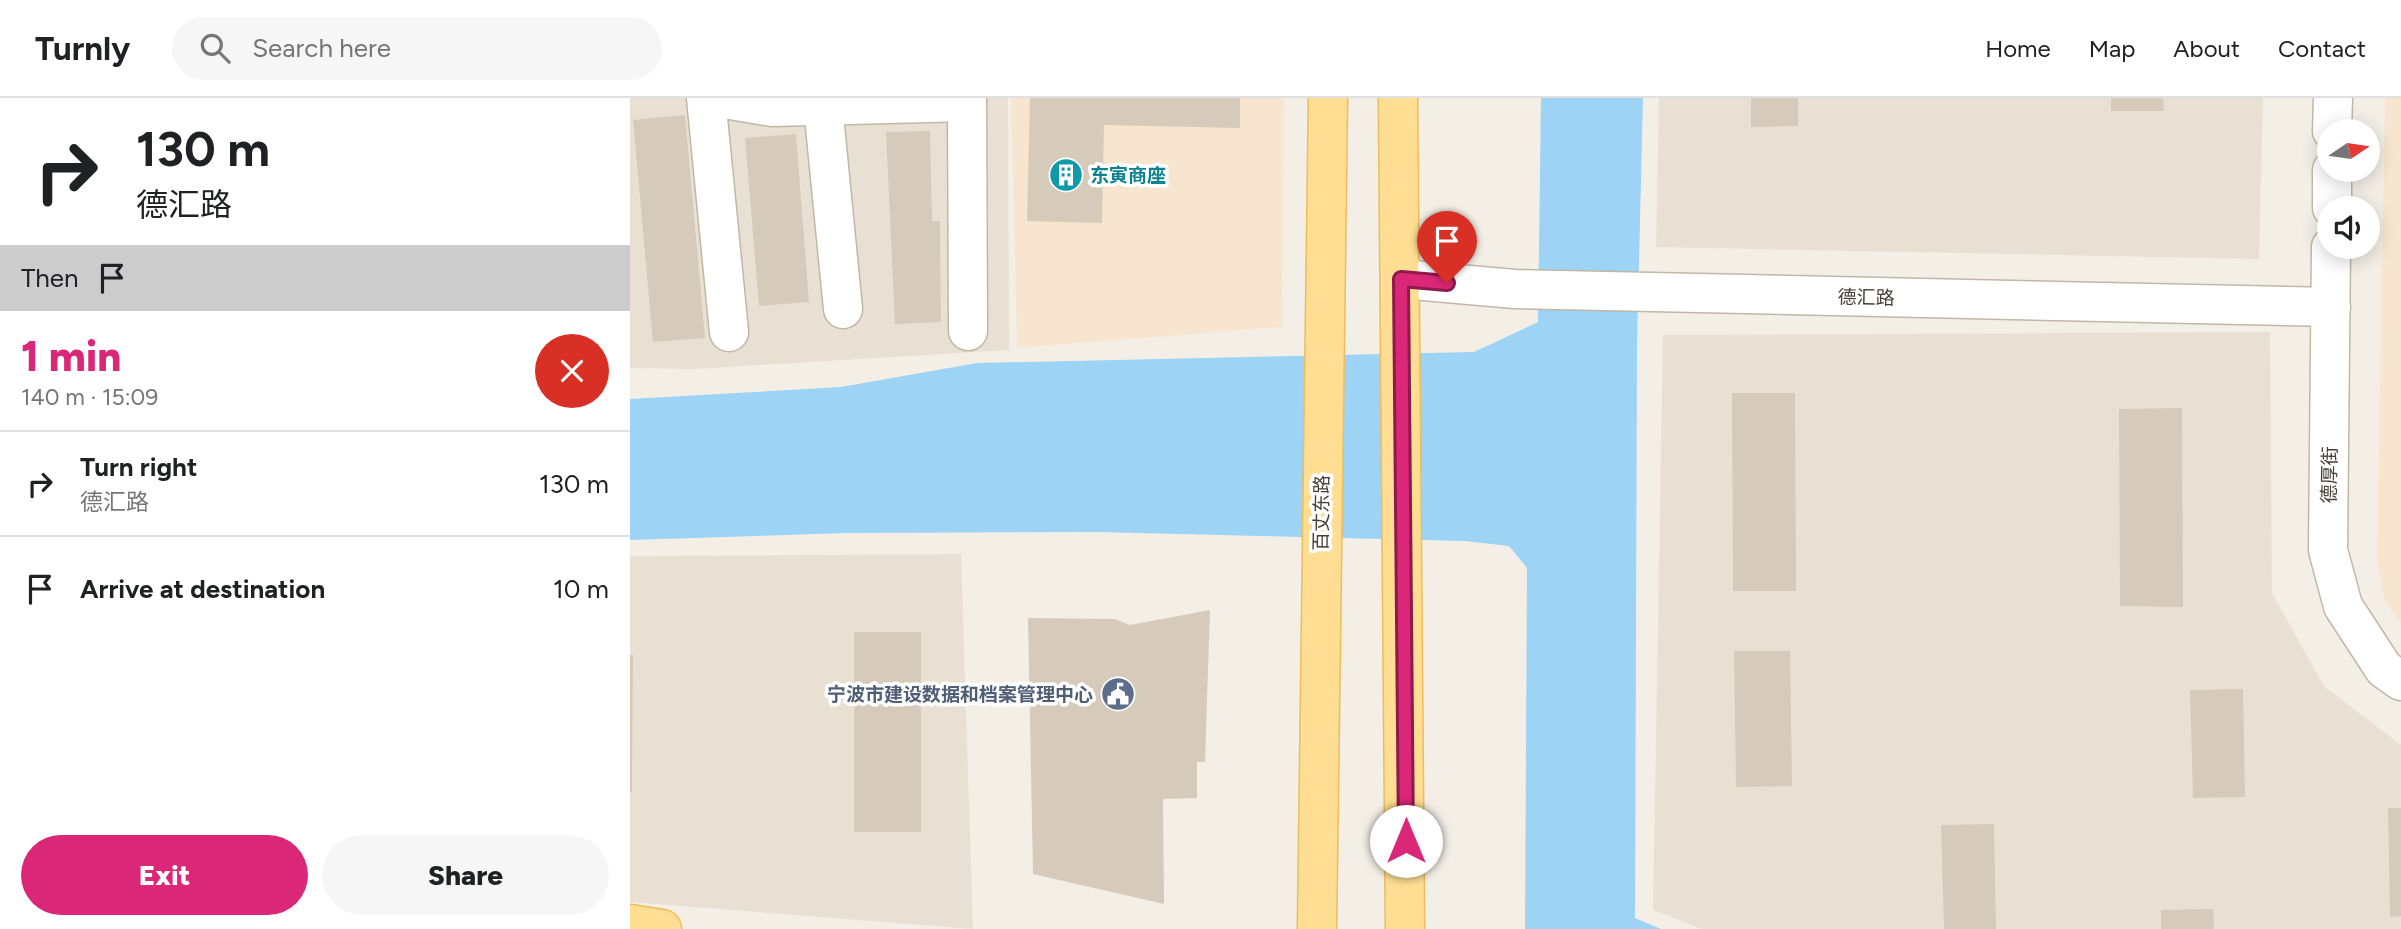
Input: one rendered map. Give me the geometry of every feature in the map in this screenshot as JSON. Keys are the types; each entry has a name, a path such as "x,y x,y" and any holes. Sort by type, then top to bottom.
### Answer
{"main road":[{"name":"百丈东路","path":"1317,929 1328,98"},
{"path":"1398,98 1405,929"},
{"path":"630,924 662,929"}],"street":[{"path":"706,98 729,332"},
{"path":"719,98 772,107 967,100 968,331"},
{"path":"2333,98 2333,119"},
{"path":"823,106 843,309"},
{"name":"德厚街","path":"2331,259 2328,550 2343,606 2384,668 2401,681"},
{"name":"德汇路","path":"1401,279 1516,289 2331,307"}],"shaded area":[{"path":"630,98 1008,98 1009,350 694,369 630,368"},
{"path":"1011,98 1284,98 1282,327 1017,348"},
{"path":"1659,98 2263,98 2259,259 1656,247"},
{"path":"2385,98 2401,98 2401,623 2385,602 2377,560"},
{"path":"2270,332 2272,593 2324,686 2401,745 2401,929 1702,929 1653,910 1663,335"},
{"path":"961,554 973,929 630,902 630,556"}],"water":[{"path":"1541,98 1643,98 1637,344 1635,918 1661,929 1525,929 1527,568 1509,546 1465,541 1098,532 849,533 630,540 630,399 841,387 977,363 1474,352 1538,322"}],"building":[{"name":"东寅商座","path":"1030,98 1240,98 1240,128 1104,125 1102,223 1027,221"},
{"path":"1751,98 1798,98 1798,126 1751,127"},
{"path":"2111,98 2163,98 2164,111 2111,111"},
{"path":"685,115 705,338 653,342 633,120"},
{"path":"930,131 932,221 940,221 941,322 895,324 886,132"},
{"path":"796,134 809,302 759,306 745,138"},
{"path":"1732,393 1795,393 1796,591 1733,591"},
{"path":"2182,408 2183,607 2120,606 2119,409"},
{"name":"宁波市建设数据和档案管理中心","path":"1210,610 1205,762 1197,762 1197,798 1163,799 1164,904 1033,874 1028,618 1115,619 1130,625"},
{"path":"854,632 921,632 921,832 854,832"},
{"path":"1734,651 1790,651 1792,786 1736,787"},
{"path":"630,655 633,655 632,792 630,792"},
{"path":"2243,689 2245,797 2193,798 2190,690"},
{"path":"2388,808 2401,808 2401,916 2390,917"},
{"path":"1994,824 1996,929 1944,929 1941,825"},
{"path":"2213,909 2214,929 2161,929 2161,910"}],"place":[{"name":"东寅商座","path":"1066,175"},
{"name":"宁波市建设数据和档案管理中心","path":"1118,694"}],"route":[{"path":"1406,841 1401,279 1447,283"}]}
